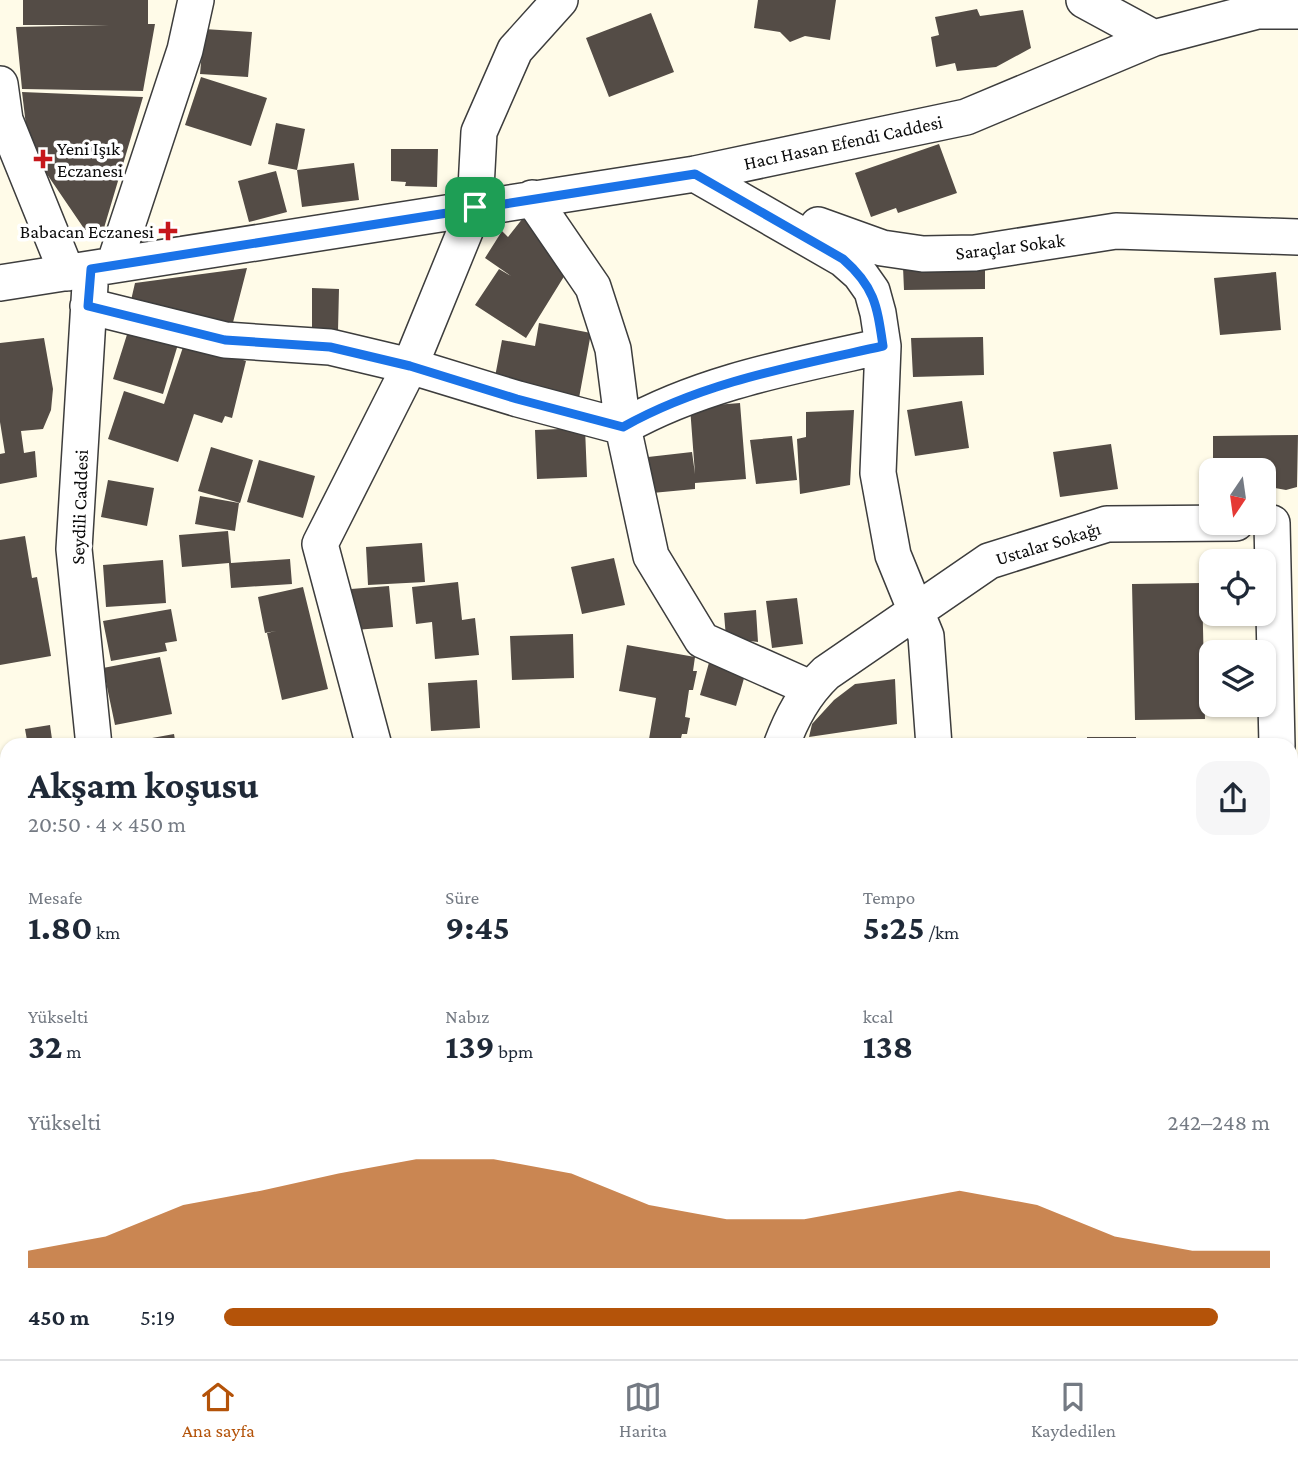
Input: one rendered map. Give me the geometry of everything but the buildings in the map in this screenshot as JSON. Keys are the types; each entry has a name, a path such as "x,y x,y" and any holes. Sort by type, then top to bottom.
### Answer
{"street":[{"path":"90,269 186,50 196,0"},
{"path":"372,738 320,544 410,366 475,207 479,132 514,50 560,0"},
{"path":"1084,0 1154,38"},
{"name":"Hacı Hasan Efendi Caddesi","path":"0,283 695,174 966,117 1154,38 1257,5 1298,11"},
{"path":"0,84 5,120 14,143 90,269"},
{"path":"695,174 843,259 860,274 872,291 883,346 878,473 893,555 918,612 929,653 934,738"},
{"name":"Saraçlar Sokak","path":"695,174 850,238 882,248 923,254 975,253 1116,231 1298,237"},
{"path":"532,198 593,287 613,349 623,427 651,556 702,640 810,688"},
{"name":"Seydili Caddesi","path":"90,269 74,549 92,738"},
{"path":"88,306 225,340 330,347 410,366 517,399 623,427 681,398 735,381 883,346"},
{"name":"Ustalar Sokağı","path":"784,738 793,714 810,688 826,673 989,561 1107,524 1199,523"},
{"path":"1276,738 1278,523"}],"place":[{"name":"Yeni Işık Eczanesi","path":"43,159"},
{"name":"Babacan Eczanesi","path":"168,231"}],"route":[{"path":"695,174 843,259 860,274 872,291 883,346 735,381 681,398 623,427 517,399 410,366 330,347 225,340 88,306 91,269 475,207 695,174"}]}
